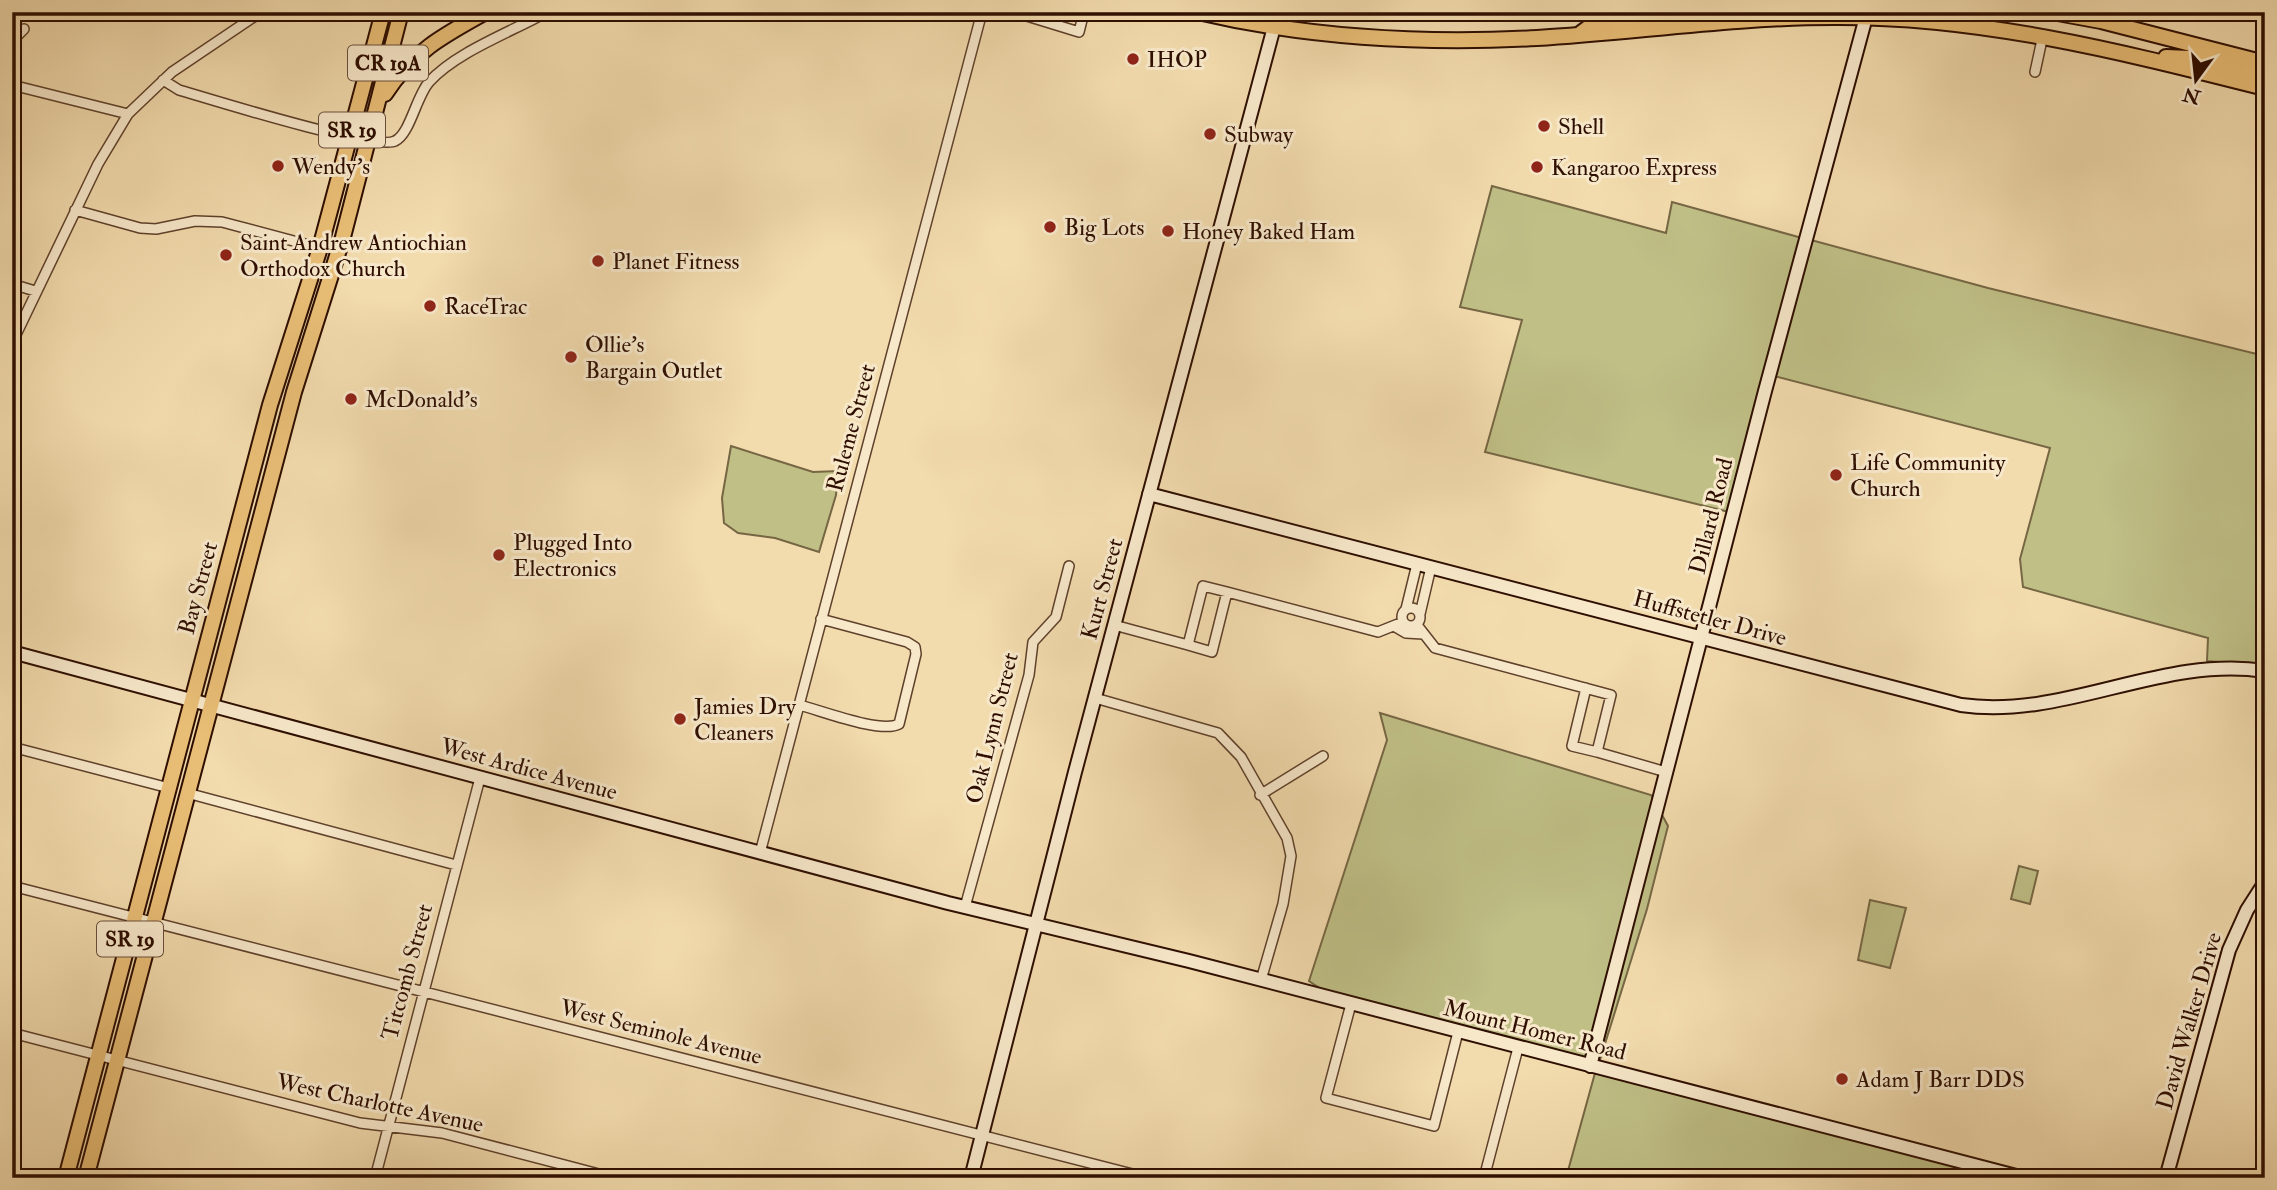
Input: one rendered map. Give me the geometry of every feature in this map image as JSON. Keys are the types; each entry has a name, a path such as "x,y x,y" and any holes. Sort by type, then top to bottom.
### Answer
{"main road":[{"name":"Bay Street","path":"66,1178 289,337 320,248 383,12"},
{"name":"Bay Street","path":"86,1178 117,1061 158,925 187,793 308,342 343,237 401,12"},
{"name":"SR 19","path":"375,114 385,94 410,60 440,36 486,12"},
{"path":"1198,12 1276,19 1350,35 1450,40 1580,34 1769,15 1869,15 2043,34 2265,88"},
{"path":"1580,34 1597,21 1676,12"},
{"path":"2052,12 2265,63"},
{"path":"2155,60 2189,58 2265,78"}],"street":[{"path":"12,343 104,151 128,114 163,80 204,48 261,12"},
{"path":"163,80 179,90 383,144 397,141 417,100 433,78 454,62 547,12"},
{"name":"Ruleme Street","path":"760,853 982,12"},
{"path":"1014,12 1079,32 1084,12"},
{"name":"Dillard Road","path":"1590,1066 1869,15"},
{"name":"Kurt Street","path":"971,1178 1114,625 1276,19"},
{"path":"12,41 24,29"},
{"path":"2035,72 2043,34"},
{"path":"12,85 128,114"},
{"path":"75,210 140,228 156,229 195,221 222,222 320,248"},
{"path":"12,285 35,291"},
{"path":"289,337 308,342"},
{"name":"Huffstetler Drive","path":"1150,494 1921,695 1993,708 2045,703 2191,670 2236,668 2265,671"},
{"path":"236,535 255,540"},
{"path":"1399,624 1406,609 1417,564"},
{"name":"Oak Lynn Street","path":"965,907 1029,675 1033,642 1056,617 1069,566"},
{"path":"1431,567 1417,625 1435,648 1611,695 1597,752"},
{"path":"1414,577 1428,581"},
{"path":"1188,645 1203,586 1378,632 1399,624 1417,625"},
{"path":"1114,625 1212,652 1227,592"},
{"path":"1406,609 1413,608 1420,614"},
{"path":"799,705 878,726 899,724 916,654 915,647 907,642 821,620"},
{"path":"1399,624 1406,633 1423,634"},
{"name":"West Ardice Avenue","path":"12,652 1036,925"},
{"path":"1586,688 1572,746 1667,772"},
{"path":"1095,698 1218,733 1235,748 1287,838 1291,856 1283,904 1261,980"},
{"path":"12,747 169,788"},
{"path":"1260,795 1323,757"},
{"name":"Titcomb Street","path":"375,1178 480,778"},
{"path":"187,793 456,865"},
{"name":"David Walker Drive","path":"2166,1178 2229,950 2243,919 2265,882"},
{"name":"West Seminole Avenue","path":"12,886 1148,1178"},
{"name":"Mount Homer Road","path":"1036,925 1261,980 2024,1178"},
{"path":"1351,1004 1326,1098 1434,1126 1458,1032"},
{"name":"West Charlotte Avenue","path":"12,1033 360,1123 442,1133 614,1178"},
{"path":"1484,1178 1518,1048"},
{"path":"12,1173 30,1178"}],"green space":[{"path":"1492,186 1666,233 1672,202 1802,238 1729,512 1485,452 1522,320 1460,307"},
{"path":"1811,240 1988,288 2265,356 2265,666 2207,661 2208,638 2023,587 2020,559 2050,448 1774,376"},
{"path":"731,446 813,472 838,471 836,495 819,552 775,538 738,533 724,523 722,498"},
{"path":"1380,713 1651,795 1654,800 1587,1060 1324,991 1309,981 1387,740"},
{"path":"1661,813 1668,826 1647,909 1599,1063 1596,1062"},
{"path":"2019,866 2038,871 2030,904 2011,899"},
{"path":"1870,900 1906,908 1890,968 1858,960"},
{"path":"1595,1073 2001,1178 1566,1178"}],"place":[{"name":"IHOP","path":"1133,59"},
{"name":"Shell","path":"1544,126"},
{"name":"Subway","path":"1210,134"},
{"name":"Wendy's","path":"278,166"},
{"name":"Kangaroo Express","path":"1537,167"},
{"name":"Big Lots","path":"1050,227"},
{"name":"Honey Baked Ham","path":"1168,231"},
{"name":"Saint Andrew Antiochian Orthodox Church","path":"226,255"},
{"name":"Planet Fitness","path":"598,261"},
{"name":"RaceTrac","path":"430,306"},
{"name":"Ollie's Bargain Outlet","path":"571,357"},
{"name":"McDonald's","path":"351,399"},
{"name":"Life Community Church","path":"1836,475"},
{"name":"Plugged Into Electronics","path":"499,555"},
{"name":"Jamies Dry Cleaners","path":"680,719"},
{"name":"Adam J Barr DDS","path":"1842,1079"}]}
